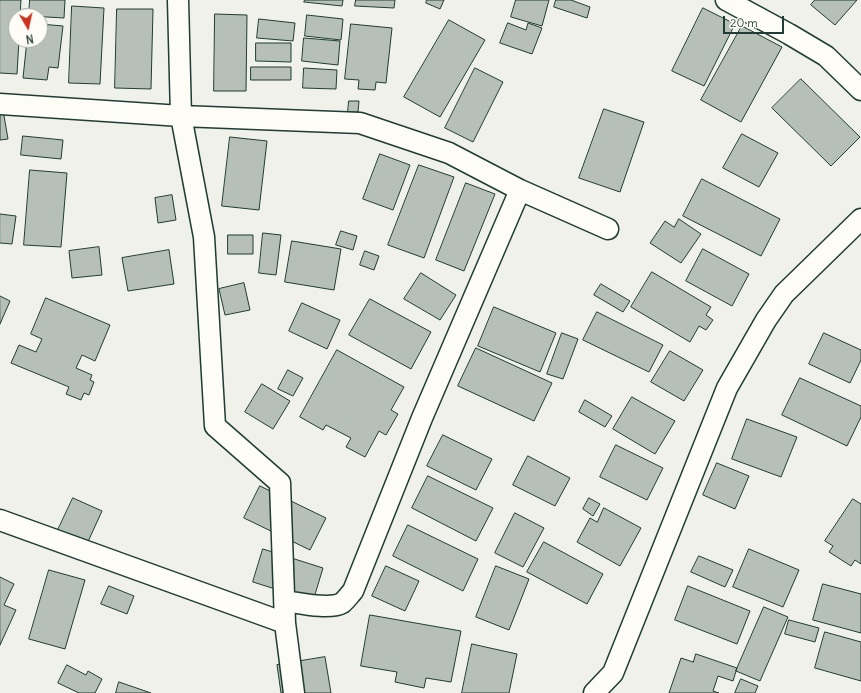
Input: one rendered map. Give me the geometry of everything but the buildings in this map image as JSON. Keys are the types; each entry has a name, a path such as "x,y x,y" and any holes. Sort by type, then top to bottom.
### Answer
{"street":[{"path":"178,0 181,116 204,237 215,426 280,483 285,623 294,693"},
{"path":"726,0 826,56 861,90"},
{"path":"0,104 181,116 360,123 450,153 520,190 608,229"},
{"path":"285,601 324,606 334,605 343,603 353,591 422,418 520,190"},
{"path":"594,693 613,673 727,388 758,333 784,294 861,219"},
{"path":"0,520 285,623"}]}
